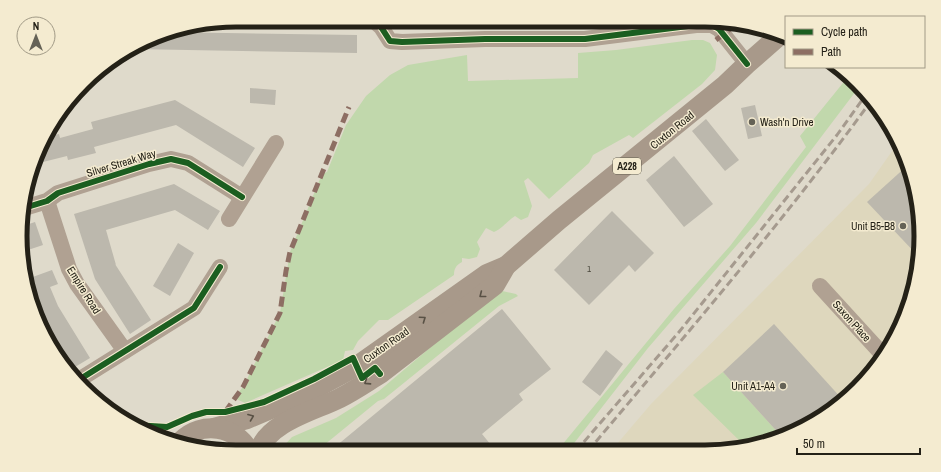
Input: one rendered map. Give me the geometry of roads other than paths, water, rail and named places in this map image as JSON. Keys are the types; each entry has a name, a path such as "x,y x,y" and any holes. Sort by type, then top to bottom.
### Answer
{"main road":[{"name":"Cuxton Road","path":"181,438 195,431 214,428 256,415 325,384 357,366 487,274 506,266 559,220 725,86 775,39"},
{"name":"Cuxton Road","path":"262,445 264,440 278,428 339,399 380,374 495,285 506,266"},
{"path":"214,428 226,430 235,435 246,445"}],"street":[{"path":"381,27 390,41 402,42 485,39 585,39 680,27"},
{"path":"715,27 719,29 747,64"},
{"path":"229,218 276,143"},
{"name":"Silver Streak Way","path":"29,206 47,201 58,193 149,164 171,159 188,163 242,198"},
{"name":"Empire Road","path":"47,201 69,269 77,284 125,351"},
{"path":"83,378 194,308 220,267"},
{"name":"Saxon Place","path":"820,286 879,351"}],"railway":[{"path":"581,445 679,332 837,135 863,99"},
{"path":"593,445 768,235 868,105"}],"place":[{"name":"Wash'n Drive","path":"752,122"},
{"name":"Unit B5-B8","path":"903,226"},
{"name":"Unit A1-A4","path":"783,386"}]}
